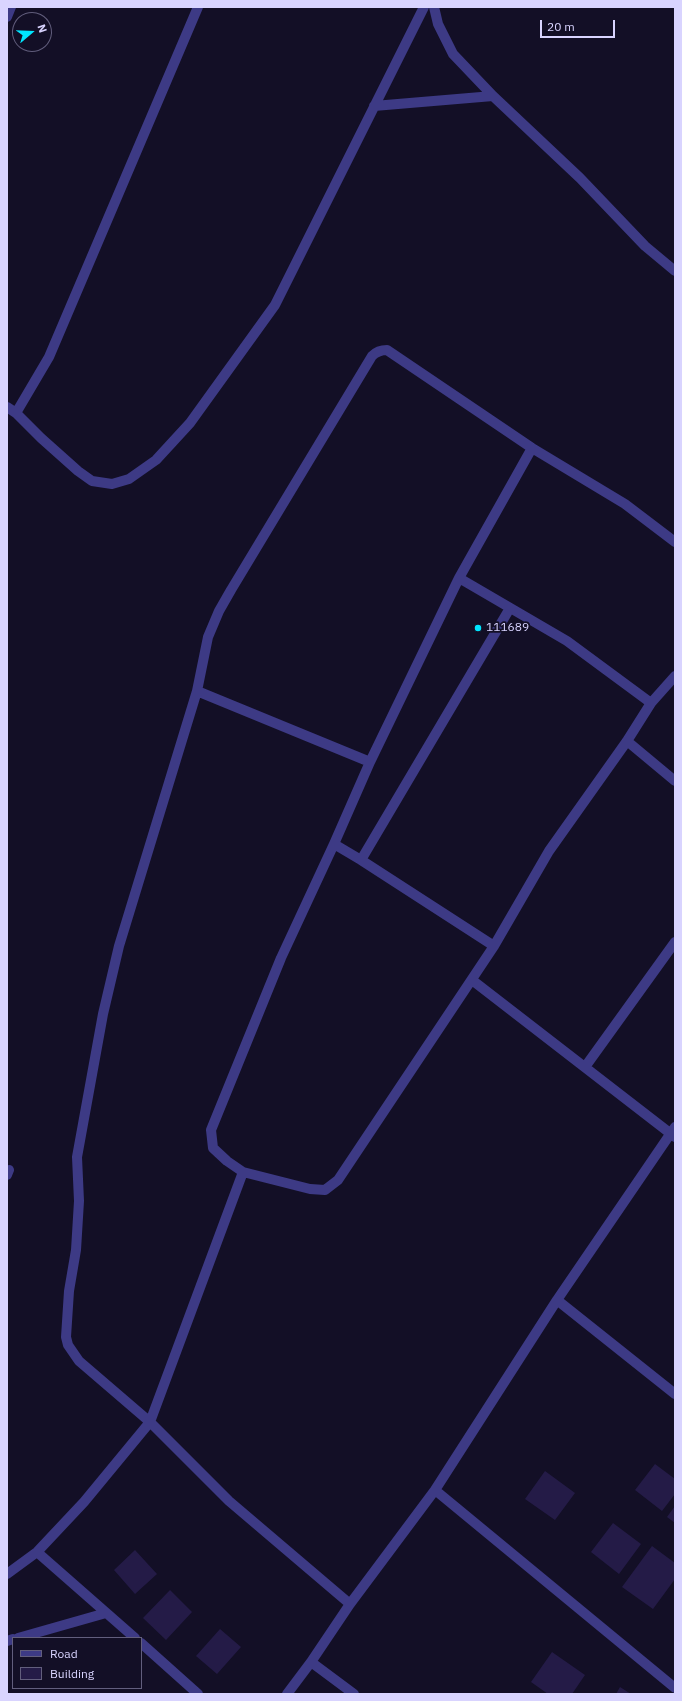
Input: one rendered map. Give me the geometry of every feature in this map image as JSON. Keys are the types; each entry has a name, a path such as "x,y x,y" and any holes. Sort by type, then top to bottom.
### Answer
{"street":[{"path":"7,17 11,7"},
{"path":"16,413 49,357 198,7"},
{"path":"7,407 16,413 78,471 92,480 112,484 129,478 156,460 190,423 276,305 424,7"},
{"path":"434,7 438,24 453,54 493,96 580,178 645,246 675,271"},
{"path":"374,106 493,96"},
{"path":"350,1604 229,1501 150,1422 79,1360 68,1345 66,1337 68,1291 76,1250 79,1201 77,1157 103,1014 119,946 197,691 208,637 219,611 372,356 376,352 382,350 387,350 532,448 625,504 675,542"},
{"path":"532,448 459,578 370,762 281,958 211,1130 213,1148 227,1161 243,1172 310,1189 325,1190 338,1180 494,946 549,851 651,703 675,676"},
{"path":"459,578 567,641 651,703"},
{"path":"361,860 510,608"},
{"path":"197,691 370,762"},
{"path":"626,741 675,781"},
{"path":"334,844 494,946"},
{"path":"586,1067 675,942"},
{"path":"286,1694 434,1490 557,1300 673,1132 472,980"},
{"path":"7,1574 37,1552 84,1502 150,1422 243,1172"},
{"path":"557,1300 675,1394"},
{"path":"434,1490 675,1688"},
{"path":"37,1552 134,1637"},
{"path":"22,1637 106,1613"},
{"path":"142,1645 198,1694"},
{"path":"310,1662 354,1694"}],"building":[{"path":"655,1464 675,1479 675,1494 662,1511 635,1490"},
{"path":"545,1471 575,1493 555,1520 525,1499"},
{"path":"675,1506 675,1523 667,1517"},
{"path":"613,1523 641,1544 619,1574 591,1552"},
{"path":"652,1546 675,1563 675,1579 653,1609 622,1587"},
{"path":"135,1550 157,1574 135,1594 114,1570"},
{"path":"170,1590 192,1612 166,1640 143,1618"},
{"path":"220,1629 241,1647 217,1674 196,1656"},
{"path":"552,1652 585,1675 572,1694 548,1694 531,1682"},
{"path":"620,1687 631,1694 616,1694"}],"place":[{"name":"111689","path":"478,628"}]}
